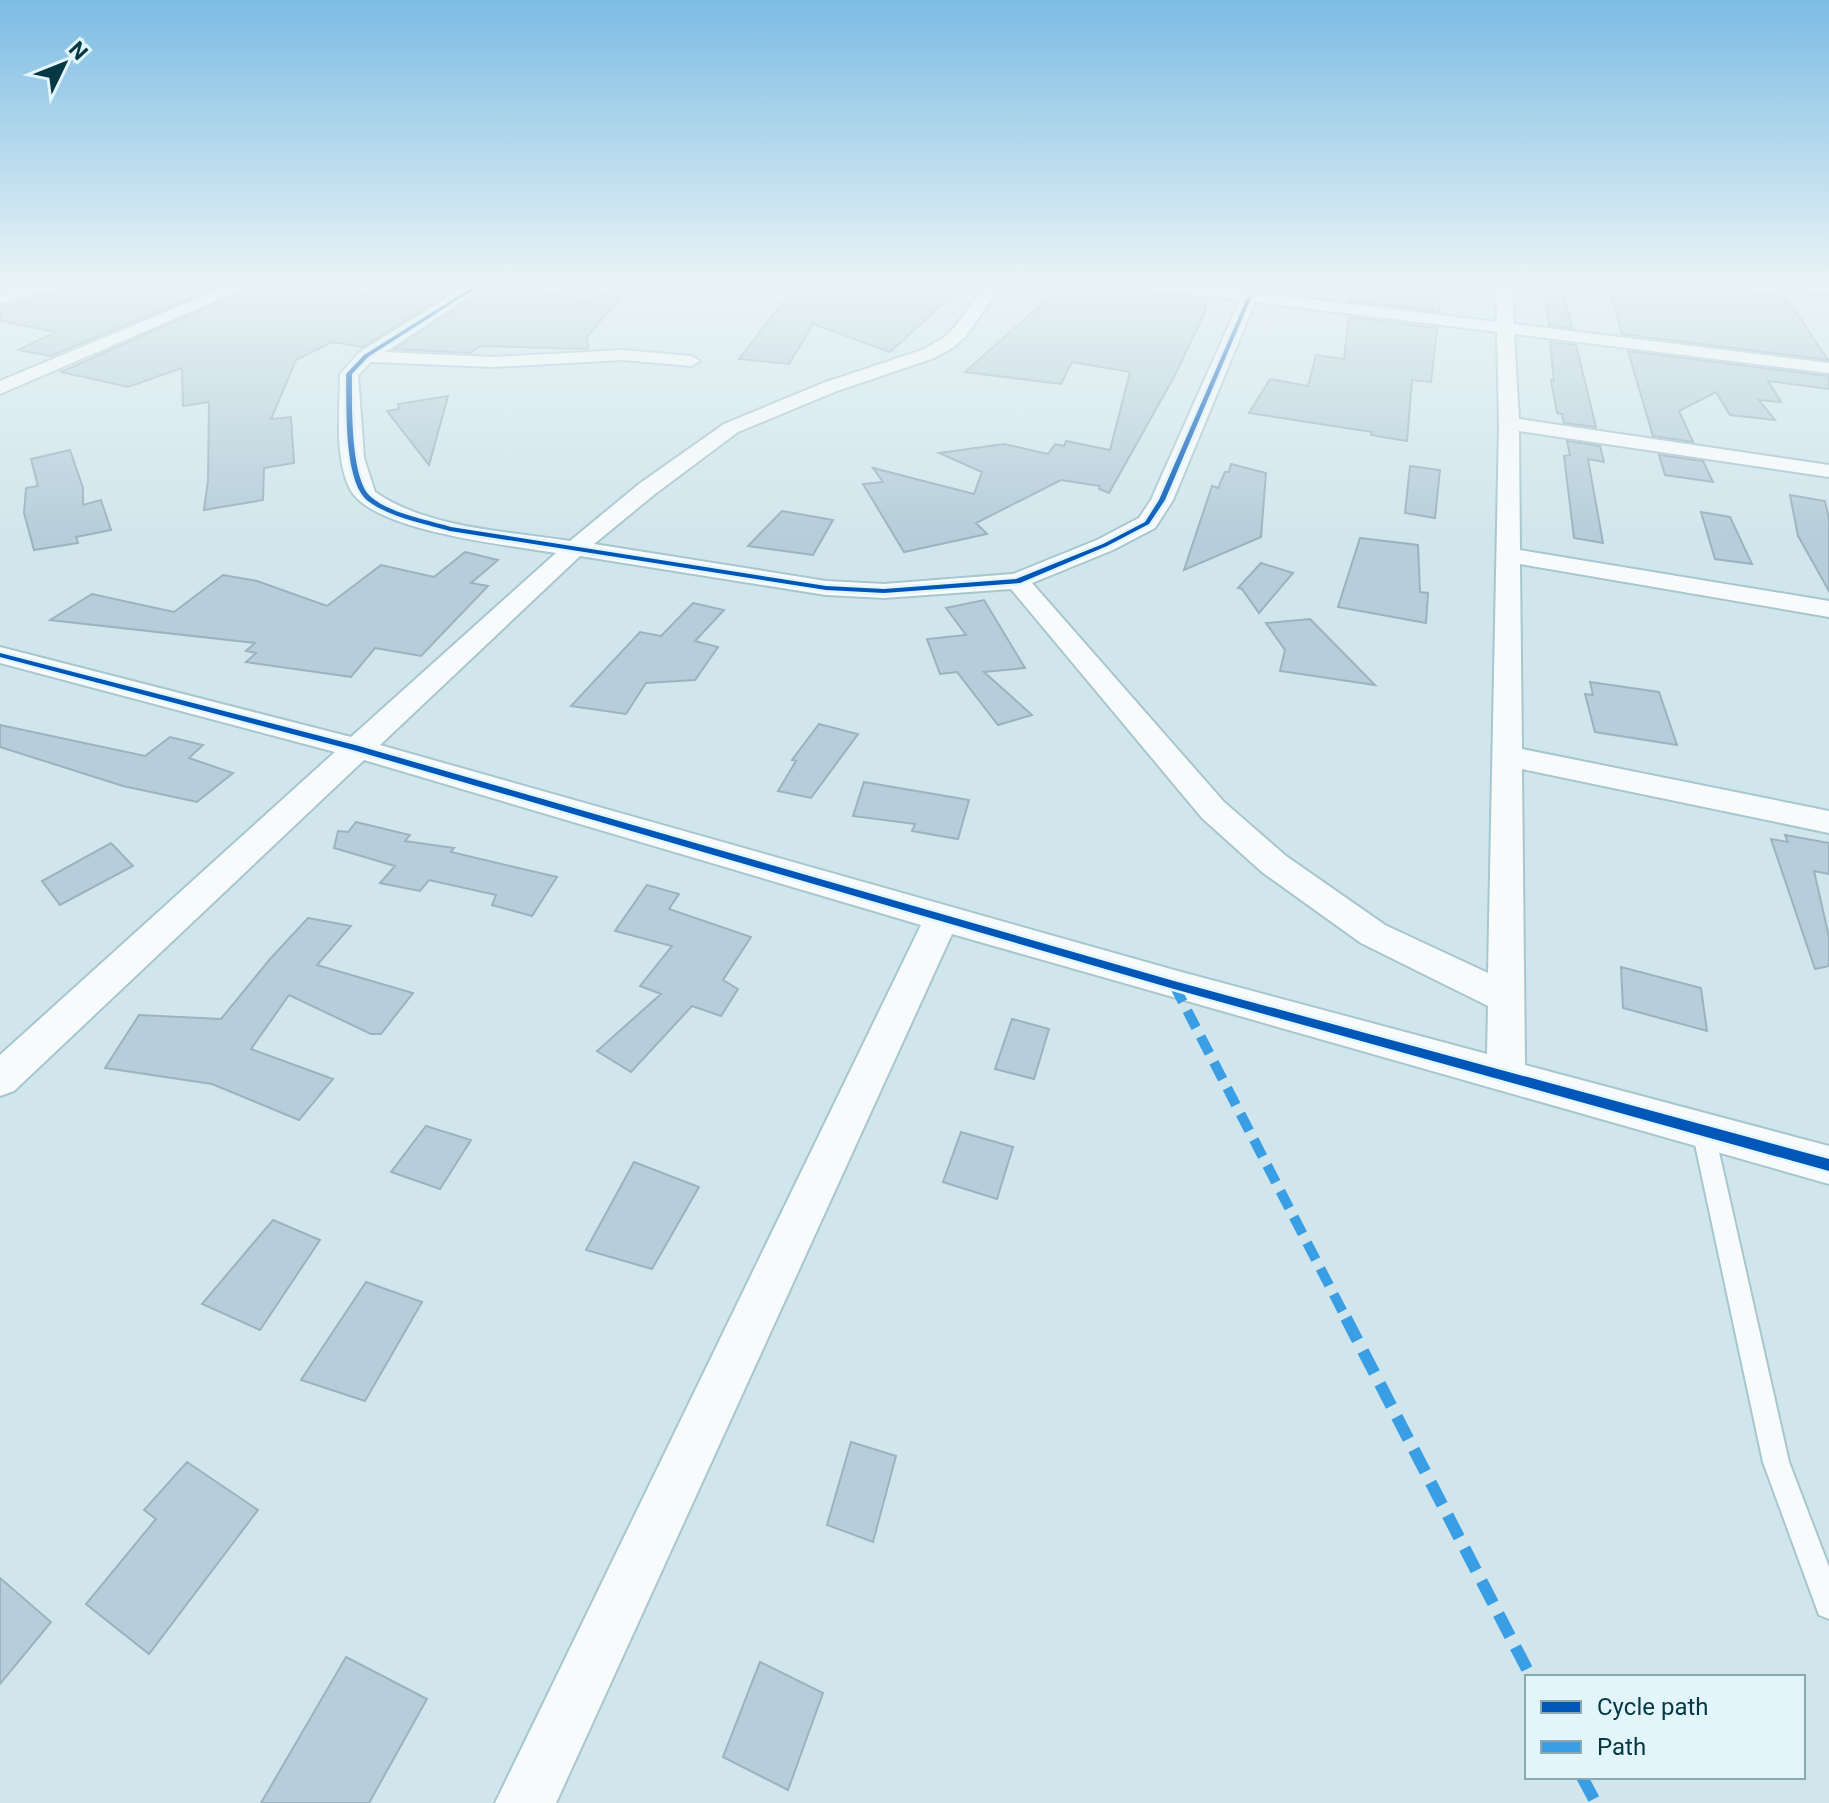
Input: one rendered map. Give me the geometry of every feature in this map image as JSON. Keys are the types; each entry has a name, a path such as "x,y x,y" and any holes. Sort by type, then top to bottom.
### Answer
{"street":[{"path":"0,388 49,367"},
{"path":"355,367 349,374 356,476 366,497 399,512 450,529 826,588 884,591 1017,581 1105,545 1147,523 1162,500 1219,367"},
{"path":"0,1079 574,549 658,480 731,428 887,367"},
{"path":"1506,1075 1508,367"},
{"path":"1509,424 1829,471"},
{"path":"1507,555 1829,609"},
{"path":"1017,581 1213,810 1274,864 1373,934 1506,998"},
{"path":"0,655 356,748 942,918 1829,1165"},
{"path":"1507,756 1829,822"},
{"path":"525,1803 942,918"}],"lane":[{"path":"1703,1130 1776,1462 1829,1605"}],"building":[{"path":"72,367 293,367 271,419 291,417 294,463 264,468 263,500 204,510 208,480 209,402 183,406 182,368 128,387 61,372"},
{"path":"970,367 1069,367 1061,384 965,372"},
{"path":"1102,367 1179,367 1109,493 1099,489 1100,486 1061,480 976,523 987,534 904,552 863,484 883,482 873,468 974,494 982,472 939,453 1004,444 1048,454 1055,444 1064,446 1066,441 1110,450 1130,372"},
{"path":"1313,367 1433,367 1431,382 1412,380 1407,441 1371,435 1372,432 1249,413 1270,379 1308,386"},
{"path":"1553,367 1581,367 1596,427 1564,423 1562,414 1557,413 1551,380 1554,381"},
{"path":"1633,367 1758,367 1829,376 1829,389 1768,381 1781,402 1759,400 1775,420 1730,415 1716,392 1679,411 1693,442 1653,436"},
{"path":"448,396 429,465 387,411 399,409 398,404"},
{"path":"1567,441 1600,446 1604,462 1588,459 1603,543 1574,538 1564,456 1570,455"},
{"path":"70,450 83,488 83,505 101,500 111,530 76,537 78,543 34,550 24,513 26,488 38,486 31,459"},
{"path":"1659,455 1703,461 1713,482 1665,475"},
{"path":"1231,464 1266,473 1261,537 1184,570 1212,486 1218,488"},
{"path":"1410,466 1440,470 1435,518 1405,513"},
{"path":"1790,495 1825,501 1829,519 1829,591 1798,536"},
{"path":"782,511 833,520 813,555 748,546"},
{"path":"1701,512 1730,517 1752,564 1715,559"},
{"path":"1360,538 1418,545 1420,592 1428,593 1426,623 1338,607"},
{"path":"465,552 498,560 471,583 488,586 421,656 375,648 351,677 246,662 256,653 246,651 255,643 50,620 92,594 174,612 223,575 257,581 327,606 381,565 434,577"},
{"path":"1261,563 1293,573 1259,613 1242,589 1238,588"},
{"path":"984,600 1025,668 984,672 1032,715 998,725 957,672 940,674 927,639 966,635 946,608"},
{"path":"693,603 724,610 695,641 718,647 695,680 646,683 626,714 571,706 640,632 661,636"},
{"path":"1310,619 1375,685 1280,671 1285,650 1266,623"},
{"path":"1590,682 1659,692 1677,745 1595,732 1585,694 1593,695"},
{"path":"819,724 858,734 811,798 778,791 796,761 792,760"},
{"path":"0,725 145,756 170,737 203,745 189,758 233,773 197,802 123,786 0,747"},
{"path":"864,782 969,800 958,839 912,831 915,824 853,816"},
{"path":"356,822 410,835 405,841 454,848 451,852 557,877 532,916 492,905 496,895 429,880 420,891 380,883 395,866 334,848 338,831 348,832"},
{"path":"1785,835 1829,843 1829,874 1814,871 1829,937 1829,966 1815,969 1771,839 1788,842"},
{"path":"111,843 133,866 60,905 42,881"},
{"path":"647,885 679,894 669,909 751,937 723,980 738,989 721,1016 692,1006 631,1072 597,1051 661,994 640,986 672,946 615,931"},
{"path":"308,918 351,926 317,965 413,993 381,1034 371,1034 289,995 251,1049 333,1079 299,1120 212,1084 105,1068 139,1015 221,1019"},
{"path":"1621,967 1701,988 1707,1031 1623,1008"},
{"path":"1012,1019 1049,1029 1034,1079 995,1069"},
{"path":"426,1126 471,1140 440,1189 391,1172"},
{"path":"961,1132 1013,1147 997,1199 943,1182"},
{"path":"634,1162 699,1187 652,1269 586,1250"},
{"path":"273,1220 320,1240 260,1330 202,1304"},
{"path":"366,1282 422,1302 365,1401 301,1380"},
{"path":"851,1442 896,1456 873,1542 827,1525"},
{"path":"187,1462 258,1510 149,1654 86,1604 156,1519 144,1510"},
{"path":"0,1578 51,1622 0,1684"},
{"path":"346,1657 427,1699 369,1803 261,1803"},
{"path":"760,1662 823,1693 788,1790 723,1757"}],"marked path":[{"path":"1174,985 1530,1675"},
{"path":"1583,1779 1596,1803"}],"cycle path":[{"path":"355,367 349,374 356,475 367,497 396,512 450,529 826,588 884,591 1017,581 1105,545 1147,523 1162,500 1219,367"},
{"path":"0,655 356,748 1174,985 1829,1165"}]}
